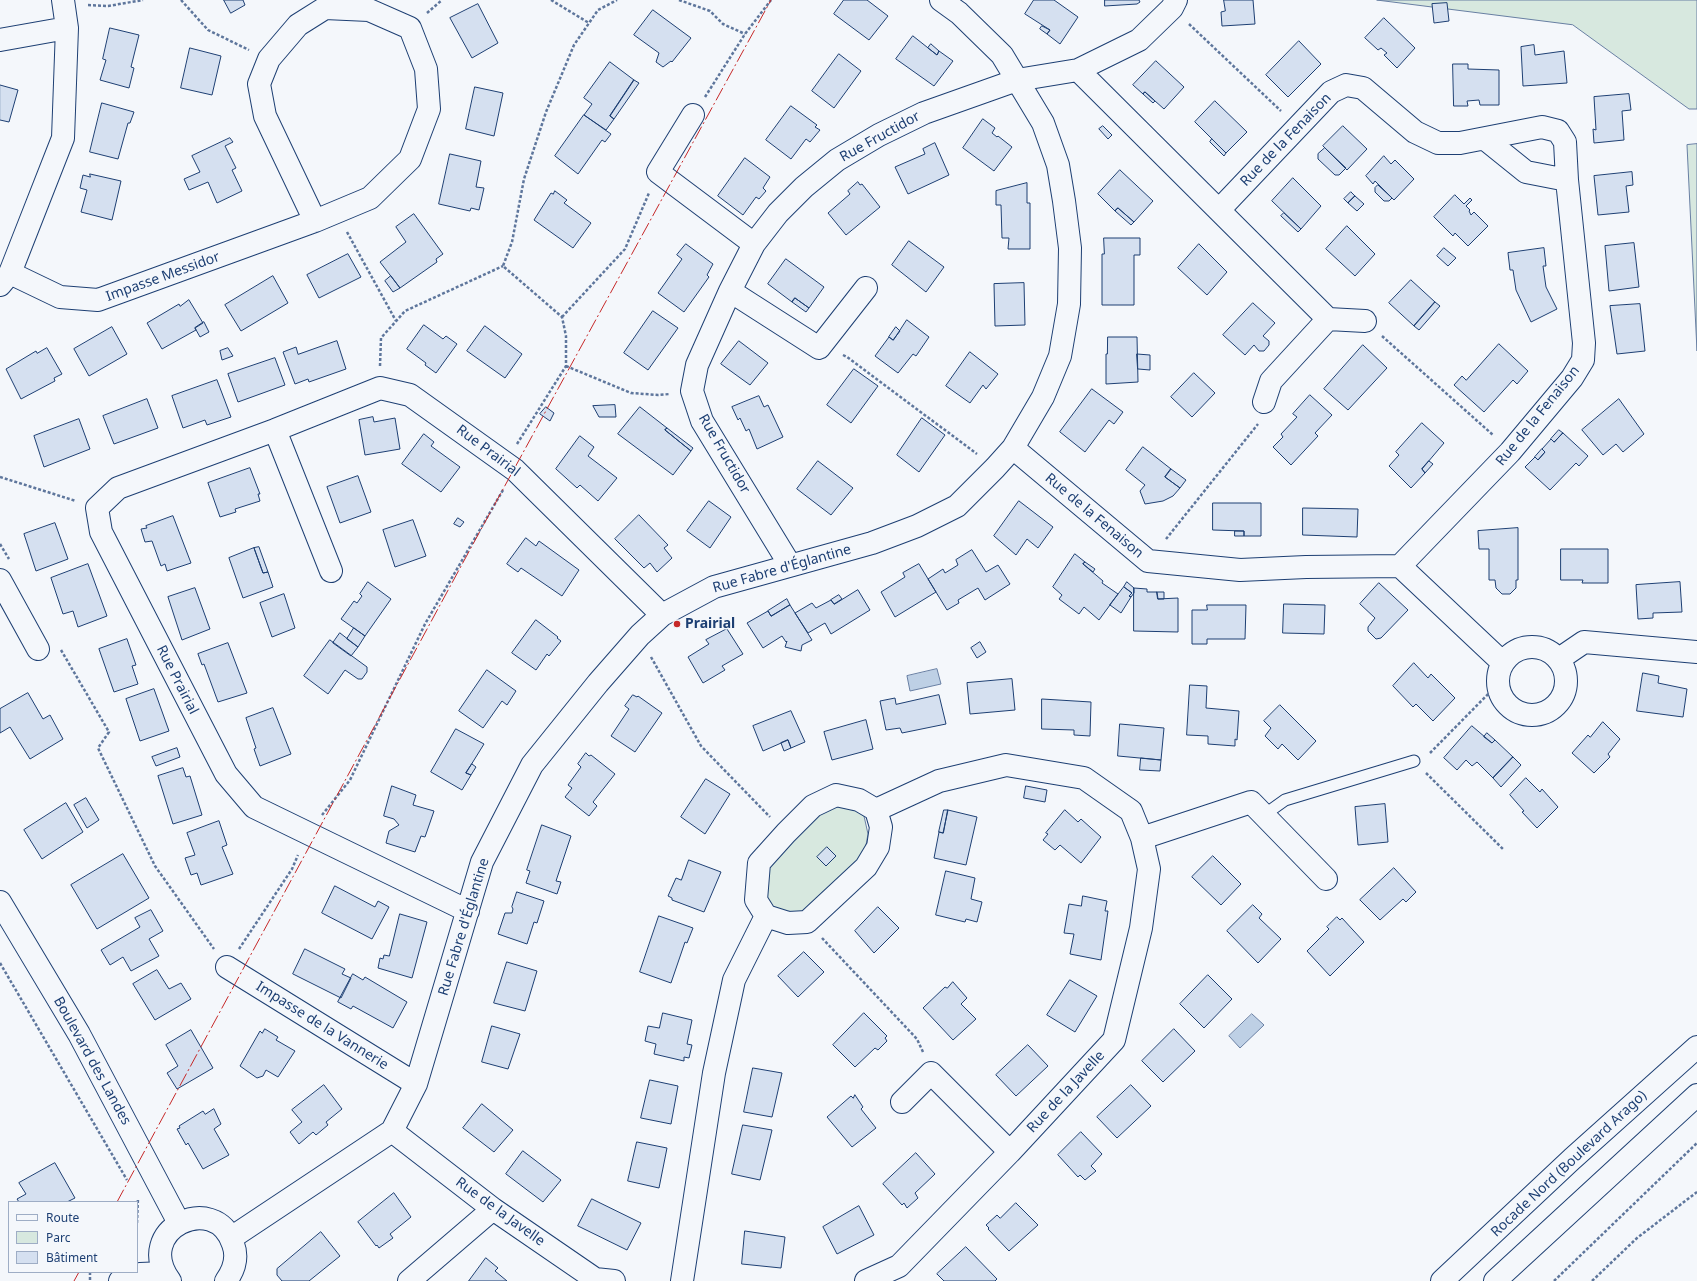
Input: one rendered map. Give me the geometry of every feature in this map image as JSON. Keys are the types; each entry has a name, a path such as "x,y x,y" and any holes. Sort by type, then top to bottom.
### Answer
{"street":[{"name":"Rue Fabre d'Églantine","path":"231,1238 392,1131 416,1084 482,862 532,765 598,683 640,635 662,615 714,587 872,543 916,526 957,506 1013,448 1043,397 1060,356 1070,304 1070,248 1058,165 1043,123 1002,55 959,13 941,0"},
{"path":"5,279 63,138 67,28 63,1"},
{"name":"Rue Fructidor","path":"790,565 702,421 692,391 697,365 730,291 754,244 778,213 799,192 837,160 879,135 924,113 1017,80 1078,70 1139,40 1174,4"},
{"name":"Impasse Messidor","path":"5,279 60,297 98,300 315,221 370,198 410,159 429,110 426,69 410,28 369,10 325,8 298,25 270,59 259,84 265,116 315,221"},
{"path":"0,40 67,28"},
{"path":"1078,70 1328,319 1365,321"},
{"name":"Rue de la Fenaison","path":"1013,448 1148,561 1240,570 1306,567 1400,566 1510,452 1572,378 1583,360 1584,343 1566,180 1565,142 1558,131 1542,127 1460,143 1438,143 1415,132 1364,88 1346,85 1331,92 1219,210"},
{"path":"693,116 658,172 754,244"},
{"path":"1485,138 1526,172 1566,180"},
{"path":"730,291 819,348 866,288"},
{"path":"1264,402 1271,381 1328,319"},
{"path":"97,508 118,488 275,430 380,388"},
{"name":"Rue Prairial","path":"380,388 410,395 515,470 662,615"},
{"path":"275,430 331,571"},
{"name":"Rue Prairial","path":"97,508 101,532 226,774 254,807 468,911"},
{"path":"1400,566 1503,663"},
{"path":"6,572 48,647"},
{"path":"1558,658 1584,642 1697,652"},
{"path":"1530,647 1540,648 1550,652 1558,658 1564,669 1566,680 1565,692 1559,702 1551,710 1540,714 1528,715 1517,711 1508,704 1501,695 1498,684 1499,673 1503,663 1510,655 1520,649 1530,647"},
{"name":"Rue de la Javelle","path":"866,1281 899,1266 1010,1152 1114,1040 1141,928 1149,869 1142,838 1130,811 1084,778 1006,765 939,781 876,810"},
{"path":"836,795 859,800 876,810 880,827 878,847 866,866 807,922 788,924 766,916 756,900 759,863 813,806 836,795"},
{"path":"1142,838 1251,802 1326,879"},
{"name":"Boulevard des Landes","path":"0,902 78,1034 179,1222"},
{"path":"682,1281 714,1072 734,980 766,916"},
{"name":"Impasse de la Vannerie","path":"227,967 416,1084"},
{"name":"Rocade Nord (Boulevard Arago)","path":"1442,1281 1572,1159 1697,1047"},
{"path":"902,1102 932,1073 1010,1152"},
{"path":"1496,1281 1697,1096"},
{"name":"Rue de la Javelle","path":"392,1131 493,1209 595,1279 614,1281"},
{"path":"409,1281 493,1209"},
{"path":"167,1277 160,1262 160,1250 163,1239 179,1222 190,1218 202,1218 214,1221 224,1228 231,1238 235,1248 236,1260 233,1270 226,1281"},
{"path":"120,1281 140,1274 167,1277"}],"lane":[{"path":"1264,815 1285,800 1414,761"}],"path":[{"path":"63,1 108,6 143,0"},
{"path":"181,0 208,30 270,59"},
{"path":"551,0 589,23"},
{"path":"380,388 381,338 405,311 503,266 512,242 524,179 546,112 574,45 598,10 617,0"},
{"path":"679,0 710,10 723,24 745,34"},
{"path":"693,116 745,34 772,0"},
{"path":"1174,4 1298,127"},
{"path":"562,317 625,249 658,172"},
{"path":"336,212 396,321"},
{"path":"48,647 109,732 98,748 155,866 227,967 292,869 307,833 350,780 425,624 515,470 517,445 566,366 566,336 562,317 503,266"},
{"path":"1365,321 1510,452"},
{"path":"819,348 847,357 995,468"},
{"path":"566,366 631,393 658,395 692,391"},
{"path":"1148,561 1257,426 1264,402"},
{"path":"0,477 97,508"},
{"path":"0,544 6,572"},
{"path":"640,635 701,746 786,833"},
{"path":"1498,684 1429,755 1414,761 1504,850"},
{"path":"807,922 917,1039 932,1073"},
{"path":"0,963 130,1184"},
{"path":"1554,1281 1697,1143"},
{"path":"1592,1281 1636,1238 1697,1192"}],"green space":[{"path":"1377,0 1697,0 1697,109 1689,109 1573,25"},
{"path":"1697,144 1697,351 1687,145"},
{"path":"848,805 864,816 868,834 864,856 805,913 789,912 771,908 763,891 763,867 823,810"}],"water":[{"path":"937,669 941,684 910,691 907,676"},
{"path":"1252,1014 1264,1025 1240,1048 1229,1036"}],"building":[{"path":"224,0 243,0 245,5 231,13"},
{"path":"844,0 867,0 888,16 869,40 834,14"},
{"path":"1034,0 1054,0 1078,17 1060,44 1047,34 1050,30 1025,14"},
{"path":"1105,0 1139,0 1140,2 1137,4 1105,6"},
{"path":"1224,0 1253,0 1255,24 1222,26 1221,12 1225,11"},
{"path":"1447,3 1449,21 1434,23 1432,4"},
{"path":"478,4 498,43 472,58 450,18"},
{"path":"653,10 691,38 672,62 671,61 663,67 656,62 659,53 634,35"},
{"path":"1384,18 1415,48 1397,68 1384,55 1387,53 1381,48 1378,50 1365,38"},
{"path":"1042,26 1050,30 1047,34 1040,29"},
{"path":"110,28 139,35 131,67 134,68 129,88 100,80 106,60 103,59"},
{"path":"913,36 937,55 939,51 953,61 934,86 896,59"},
{"path":"1299,41 1321,64 1288,97 1266,75"},
{"path":"931,44 939,51 937,55 928,48"},
{"path":"1534,45 1535,55 1564,51 1567,83 1523,86 1521,47"},
{"path":"190,48 221,56 212,95 181,88"},
{"path":"839,54 861,71 834,108 812,91"},
{"path":"1156,61 1184,87 1164,109 1145,92 1143,94 1133,85"},
{"path":"610,62 634,80 610,116 614,119 606,130 584,115 592,104 584,98"},
{"path":"1453,64 1468,64 1468,69 1499,70 1499,105 1480,105 1479,100 1467,101 1468,106 1454,106"},
{"path":"634,80 639,83 614,119 610,116"},
{"path":"0,85 18,90 9,122 0,120"},
{"path":"475,87 503,93 494,136 466,129"},
{"path":"1145,92 1155,101 1153,103 1143,94"},
{"path":"1629,94 1631,110 1622,111 1624,140 1594,143 1593,129 1596,130 1594,97"},
{"path":"1215,101 1247,132 1226,153 1195,122"},
{"path":"102,103 134,112 130,123 128,123 118,159 90,152"},
{"path":"791,106 817,125 815,127 820,130 810,142 806,139 791,159 766,140"},
{"path":"584,115 611,134 605,142 602,140 578,174 555,156"},
{"path":"983,119 995,128 992,133 1012,147 994,171 963,148"},
{"path":"1103,126 1112,135 1108,139 1099,129"},
{"path":"1343,126 1367,149 1347,170 1323,146"},
{"path":"230,138 233,142 225,146 236,168 232,170 242,191 217,203 208,182 189,190 184,179 200,172 192,156"},
{"path":"1212,139 1226,153 1224,156 1210,142"},
{"path":"935,143 949,175 908,194 895,167 925,154 923,149"},
{"path":"1325,148 1346,168 1339,175 1335,175 1318,159 1318,154"},
{"path":"450,154 481,161 476,187 484,188 479,210 471,208 470,211 439,204"},
{"path":"1384,156 1391,164 1395,160 1414,179 1394,200 1375,181 1373,184 1366,176"},
{"path":"745,158 770,177 763,188 766,191 759,199 756,197 743,215 718,196"},
{"path":"1120,170 1153,201 1134,222 1118,208 1115,211 1098,194"},
{"path":"1632,172 1633,185 1626,186 1629,212 1598,215 1594,176"},
{"path":"90,174 121,181 112,220 81,212 87,190 80,188 83,175 90,177"},
{"path":"1293,178 1321,206 1301,229 1272,201"},
{"path":"858,182 860,185 862,184 880,207 846,235 828,213 850,194 848,191"},
{"path":"1027,183 1027,203 1030,203 1030,249 1008,249 1009,238 1002,238 1001,205 996,205 996,191"},
{"path":"1378,185 1392,198 1389,201 1384,201 1375,192 1375,188"},
{"path":"555,191 567,200 564,203 591,223 573,248 534,220 551,193 553,194"},
{"path":"1351,192 1355,196 1348,203 1344,199"},
{"path":"1455,195 1464,204 1470,198 1472,200 1466,206 1470,210 1471,215 1474,212 1488,226 1468,246 1455,233 1453,236 1434,217"},
{"path":"1355,196 1364,204 1357,211 1348,203"},
{"path":"1118,208 1134,222 1131,225 1115,211"},
{"path":"1284,213 1301,229 1298,232 1281,216"},
{"path":"414,214 443,254 436,259 437,262 400,288 380,262 406,242 396,227"},
{"path":"1347,226 1375,254 1355,276 1326,249"},
{"path":"1104,238 1140,238 1140,255 1134,255 1134,305 1102,305 1102,254 1104,254"},
{"path":"909,241 944,267 926,292 892,265"},
{"path":"1634,243 1639,287 1609,291 1605,246"},
{"path":"686,244 713,264 707,275 709,277 684,312 658,293 682,259 677,255"},
{"path":"1199,244 1227,272 1207,295 1178,268"},
{"path":"1444,248 1456,258 1448,266 1437,256"},
{"path":"1544,248 1546,266 1543,266 1546,287 1557,309 1531,322 1516,290 1513,270 1510,270 1508,253"},
{"path":"348,254 361,277 319,298 307,275"},
{"path":"786,259 824,287 809,308 795,298 792,302 768,284"},
{"path":"273,276 288,303 241,331 225,305"},
{"path":"391,276 400,288 393,292 385,281"},
{"path":"1411,280 1435,302 1414,326 1389,303"},
{"path":"1024,283 1025,325 995,326 994,284"},
{"path":"795,298 809,308 806,312 792,302"},
{"path":"189,300 203,323 195,328 196,330 162,349 147,323 179,304 180,306"},
{"path":"1435,302 1440,306 1419,330 1414,326"},
{"path":"1253,303 1275,323 1263,336 1269,341 1269,345 1264,351 1259,351 1254,345 1245,355 1223,335"},
{"path":"1640,304 1645,351 1617,354 1610,306"},
{"path":"653,311 678,328 648,370 624,353"},
{"path":"907,320 929,337 916,356 913,354 898,373 875,356 889,337 893,340"},
{"path":"204,322 209,332 200,337 195,328"},
{"path":"424,325 443,339 446,336 457,344 436,373 425,365 426,363 407,349"},
{"path":"485,326 522,354 505,378 467,351"},
{"path":"112,327 127,354 89,376 74,349"},
{"path":"896,327 900,331 893,340 889,337"},
{"path":"1108,337 1137,337 1138,382 1106,384 1106,354"},
{"path":"337,341 346,369 309,382 308,379 295,384 283,352 296,347 298,354"},
{"path":"739,341 768,363 750,385 721,364"},
{"path":"1499,344 1528,371 1517,384 1513,380 1484,412 1454,385 1462,376 1466,380"},
{"path":"1363,345 1387,368 1348,410 1324,389"},
{"path":"47,348 62,374 54,378 55,381 21,399 6,369 36,351 37,353"},
{"path":"228,348 233,356 222,360 220,351"},
{"path":"970,352 998,374 986,389 983,385 970,403 946,386"},
{"path":"1137,354 1150,355 1150,370 1138,369"},
{"path":"275,358 285,385 238,402 228,374"},
{"path":"854,369 878,386 851,423 827,405"},
{"path":"1194,373 1215,393 1192,417 1171,397"},
{"path":"217,380 231,417 207,425 205,420 183,428 172,396"},
{"path":"1092,389 1123,412 1114,424 1109,420 1085,452 1060,432"},
{"path":"1310,395 1332,415 1315,433 1318,436 1291,465 1273,447 1283,437 1281,434 1297,417 1293,414"},
{"path":"759,396 764,407 768,405 783,437 757,449 749,429 746,431 740,418 738,420 732,407"},
{"path":"147,399 158,428 114,444 103,416"},
{"path":"1619,399 1644,434 1623,452 1616,444 1603,455 1582,430"},
{"path":"615,405 616,417 599,417 593,406"},
{"path":"546,407 554,413 550,421 540,414"},
{"path":"640,407 667,428 665,430 691,451 673,475 618,434"},
{"path":"373,417 374,422 395,418 400,449 365,455 359,420"},
{"path":"922,418 945,435 919,472 897,455"},
{"path":"79,419 90,449 44,467 34,436"},
{"path":"1422,423 1444,443 1422,469 1425,473 1411,488 1389,466 1399,455 1396,452"},
{"path":"667,428 693,448 691,451 665,430"},
{"path":"1559,430 1563,433 1554,442 1551,439"},
{"path":"1563,433 1588,456 1579,466 1576,463 1550,490 1525,467 1535,457 1538,460 1545,452 1542,449 1551,439 1554,442"},
{"path":"424,434 434,442 431,446 460,467 441,492 402,464"},
{"path":"580,436 594,447 588,456 617,478 598,501 580,485 577,488 556,469"},
{"path":"1143,447 1171,469 1165,477 1180,488 1173,496 1163,501 1145,504 1140,491 1145,485 1126,470"},
{"path":"1542,449 1545,452 1538,460 1535,457"},
{"path":"818,461 853,488 831,515 797,489"},
{"path":"1429,461 1433,464 1425,473 1422,469"},
{"path":"250,468 260,494 258,494 260,501 235,509 236,512 220,517 208,483"},
{"path":"1171,469 1186,480 1180,488 1165,477"},
{"path":"358,476 371,512 340,523 327,487"},
{"path":"709,501 731,517 710,548 687,531"},
{"path":"1019,501 1053,527 1038,548 1027,539 1016,555 994,536"},
{"path":"1213,503 1261,503 1261,536 1244,536 1244,531 1213,530"},
{"path":"1303,508 1358,509 1357,537 1303,535"},
{"path":"639,515 668,545 664,548 672,558 657,572 650,563 644,568 615,539"},
{"path":"173,516 191,563 167,571 165,564 161,566 152,541 145,542 141,529 147,528 146,526"},
{"path":"458,518 464,522 460,527 454,524"},
{"path":"413,520 426,556 395,567 383,530"},
{"path":"55,523 68,559 36,571 24,534"},
{"path":"1518,528 1518,580 1516,580 1516,588 1510,594 1502,594 1496,588 1495,580 1489,580 1489,549 1479,549 1478,531"},
{"path":"1235,531 1244,531 1244,536 1235,536"},
{"path":"526,538 536,546 539,541 579,570 562,596 521,568 518,572 507,564"},
{"path":"259,547 268,572 263,573 254,548"},
{"path":"254,548 263,573 268,572 273,587 243,598 229,558"},
{"path":"1561,549 1608,549 1608,583 1582,583 1583,580 1561,580"},
{"path":"972,550 986,572 998,565 1010,584 985,600 978,588 958,600 959,603 947,610 928,579 943,569 945,573 958,565 956,560"},
{"path":"1075,554 1085,562 1083,564 1103,581 1102,583 1118,594 1099,620 1084,607 1079,614 1059,599 1062,595 1053,587"},
{"path":"1085,562 1095,569 1093,572 1083,564"},
{"path":"88,564 107,616 78,627 73,611 63,614 51,578"},
{"path":"919,564 936,592 895,617 881,592 905,577 903,573"},
{"path":"368,582 391,599 365,636 341,619 354,601 357,603 362,596 360,594"},
{"path":"1127,582 1134,588 1134,593 1131,597 1129,596 1132,593 1124,587"},
{"path":"1680,582 1682,612 1653,613 1653,618 1638,619 1636,585"},
{"path":"1379,583 1408,610 1381,638 1376,639 1368,631 1368,627 1375,618 1360,604"},
{"path":"1124,587 1132,593 1121,613 1110,605"},
{"path":"195,588 210,629 182,640 168,597"},
{"path":"1134,588 1147,589 1147,592 1157,592 1158,599 1178,598 1178,632 1134,631"},
{"path":"858,590 870,610 831,634 825,623 808,633 795,613 812,603 816,608 831,600 834,604"},
{"path":"1157,592 1164,592 1164,599 1158,599"},
{"path":"284,594 295,628 272,637 260,603"},
{"path":"839,595 842,599 834,604 831,600"},
{"path":"787,599 790,605 771,616 768,611"},
{"path":"1284,604 1325,605 1324,634 1283,633"},
{"path":"790,605 812,640 802,645 801,651 785,647 787,641 786,642 782,636 763,648 747,623 768,611 771,616"},
{"path":"1207,605 1246,605 1245,639 1207,639 1207,644 1192,644 1192,610 1207,610"},
{"path":"536,620 561,641 549,656 547,654 536,670 512,653"},
{"path":"354,628 365,636 358,647 347,639"},
{"path":"727,629 743,654 722,666 725,670 703,683 688,657 709,644 706,640"},
{"path":"340,633 358,647 351,656 333,643"},
{"path":"127,639 136,665 132,666 138,684 114,692 99,649"},
{"path":"330,640 367,667 367,672 362,679 358,679 345,670 328,694 304,676"},
{"path":"980,642 986,652 977,658 971,648"},
{"path":"228,643 247,693 218,702 204,664 202,665 198,654"},
{"path":"1414,663 1428,678 1431,674 1455,698 1433,721 1416,704 1413,707 1393,686"},
{"path":"487,670 516,691 507,705 502,701 483,728 459,711"},
{"path":"1643,673 1659,676 1658,683 1687,689 1683,717 1637,711"},
{"path":"1012,679 1015,710 970,714 967,683"},
{"path":"1190,685 1207,686 1206,708 1239,711 1237,740 1235,739 1235,746 1208,744 1208,736 1187,735"},
{"path":"154,689 169,731 140,741 126,699"},
{"path":"28,693 43,719 50,715 63,739 30,759 10,727 0,733 0,709"},
{"path":"633,695 638,696 662,713 635,752 611,736 629,709 625,706"},
{"path":"939,695 946,724 902,733 900,728 886,730 880,701 895,698 896,704"},
{"path":"1042,699 1091,702 1090,736 1074,735 1074,730 1042,729"},
{"path":"1280,705 1316,741 1298,760 1282,744 1278,749 1265,736 1271,728 1264,721"},
{"path":"273,708 291,754 260,766 246,718"},
{"path":"791,711 805,742 791,748 788,740 763,751 753,726"},
{"path":"866,720 873,749 832,760 824,732"},
{"path":"1603,722 1620,739 1608,754 1610,757 1594,773 1572,753 1588,735 1590,737"},
{"path":"1120,724 1164,728 1161,760 1118,756"},
{"path":"1472,726 1492,743 1495,740 1513,757 1493,778 1477,762 1472,766 1466,760 1457,770 1444,758"},
{"path":"456,729 484,744 466,773 471,775 462,790 431,772"},
{"path":"1487,733 1495,740 1492,743 1484,737"},
{"path":"788,740 791,748 784,751 781,743"},
{"path":"177,748 180,757 156,766 152,757"},
{"path":"586,753 589,756 591,755 615,774 593,802 597,806 589,816 565,797 572,788 568,785 581,767 578,764"},
{"path":"1513,757 1521,765 1501,787 1493,778"},
{"path":"1141,758 1161,760 1160,771 1140,770"},
{"path":"472,764 476,767 471,775 466,773"},
{"path":"183,768 186,777 190,776 202,815 173,824 158,776"},
{"path":"1526,778 1540,792 1542,789 1558,807 1537,828 1522,812 1524,811 1510,795"},
{"path":"706,779 730,794 705,834 681,817"},
{"path":"392,786 416,795 413,805 434,811 425,837 421,836 415,852 386,843 389,831 399,825 394,819 384,816"},
{"path":"1026,786 1047,790 1045,802 1024,798"},
{"path":"86,798 99,820 87,828 74,805"},
{"path":"66,803 83,832 42,859 24,830"},
{"path":"1385,804 1388,842 1358,845 1355,807"},
{"path":"944,810 948,810 943,833 939,832"},
{"path":"948,810 977,817 966,865 934,858 939,832 943,833"},
{"path":"1065,810 1078,822 1081,819 1101,837 1081,863 1060,845 1055,850 1043,840 1048,834 1046,833"},
{"path":"219,821 227,845 222,847 233,874 201,885 197,873 191,875 185,858 195,855 187,833"},
{"path":"542,825 571,836 556,881 561,882 557,894 526,883 530,871 527,870"},
{"path":"827,847 836,856 826,866 817,857"},
{"path":"123,854 149,898 97,929 71,885"},
{"path":"1213,856 1241,884 1221,905 1192,877"},
{"path":"689,860 721,872 704,912 672,900 672,898 668,896 676,878 681,880"},
{"path":"1394,868 1416,892 1406,902 1403,899 1380,920 1360,900"},
{"path":"946,871 975,878 971,899 982,902 977,922 966,919 965,922 936,915"},
{"path":"335,886 375,907 378,901 389,907 372,939 322,913"},
{"path":"517,892 544,901 537,923 534,922 527,944 498,934 505,913 512,913 512,907"},
{"path":"1083,896 1107,901 1105,911 1108,911 1101,960 1070,954 1074,934 1064,933 1069,904 1081,906"},
{"path":"1253,905 1262,914 1259,918 1281,939 1258,963 1227,931"},
{"path":"878,907 899,928 874,953 855,931"},
{"path":"151,910 163,931 149,939 159,956 131,971 123,957 110,965 101,950 140,927 135,918"},
{"path":"400,914 427,922 412,978 378,968 380,958 383,959 384,955 389,956"},
{"path":"659,916 693,928 687,943 685,942 671,983 640,972"},
{"path":"1337,917 1340,920 1342,918 1364,942 1330,976 1307,951 1329,929 1327,927"},
{"path":"305,949 345,969 342,974 351,978 341,998 293,974"},
{"path":"804,952 824,972 798,997 778,976"},
{"path":"507,962 537,971 525,1011 494,1003"},
{"path":"157,970 169,989 181,983 191,999 155,1020 133,984"},
{"path":"353,974 363,980 365,977 407,1002 393,1028 353,1006 351,1009 338,1002"},
{"path":"1208,975 1232,999 1204,1028 1180,1004"},
{"path":"1070,980 1097,996 1075,1032 1047,1015"},
{"path":"953,982 967,998 961,1004 976,1019 953,1040 923,1008 945,987 947,988"},
{"path":"663,1013 692,1020 687,1044 692,1045 689,1058 684,1057 684,1061 654,1054 656,1044 645,1041 648,1026 659,1028"},
{"path":"864,1013 887,1036 885,1038 887,1041 878,1050 875,1048 855,1067 833,1045"},
{"path":"492,1026 520,1034 508,1069 482,1062"},
{"path":"265,1029 278,1037 276,1040 295,1051 278,1077 266,1070 263,1076 257,1078 240,1066 260,1031 262,1033"},
{"path":"1174,1029 1195,1051 1163,1082 1142,1061"},
{"path":"191,1030 213,1068 177,1089 167,1073 178,1066 166,1045"},
{"path":"1028,1045 1048,1066 1016,1096 996,1075"},
{"path":"753,1068 782,1073 772,1117 744,1112"},
{"path":"650,1080 678,1086 671,1124 641,1118"},
{"path":"324,1085 342,1109 326,1122 328,1125 316,1135 313,1132 299,1144 290,1132 302,1122 292,1110"},
{"path":"1131,1085 1151,1106 1117,1138 1097,1117"},
{"path":"855,1095 863,1107 861,1109 876,1128 852,1147 827,1117 851,1096 853,1098"},
{"path":"482,1104 513,1130 494,1152 463,1128"},
{"path":"214,1109 221,1124 214,1129 229,1155 203,1169 188,1143 186,1145 177,1129 180,1128 179,1126 203,1111 205,1114"},
{"path":"743,1125 772,1130 760,1180 732,1174"},
{"path":"1081,1132 1102,1154 1091,1166 1096,1171 1085,1180 1080,1175 1078,1177 1058,1155"},
{"path":"637,1142 667,1148 659,1188 628,1181"},
{"path":"523,1151 561,1180 543,1202 506,1174"},
{"path":"916,1153 935,1174 915,1193 918,1198 907,1208 904,1203 902,1205 883,1184"},
{"path":"55,1163 75,1198 69,1201 18,1201 17,1199 26,1194 19,1183"},
{"path":"394,1193 411,1217 390,1234 393,1238 379,1248 358,1222"},
{"path":"592,1199 641,1223 627,1250 578,1226"},
{"path":"1016,1203 1038,1225 1009,1251 986,1225 997,1215 1000,1218"},
{"path":"859,1206 874,1235 837,1254 823,1227"},
{"path":"745,1231 785,1237 781,1268 742,1264"},
{"path":"321,1232 340,1256 309,1281 282,1281 277,1275 277,1269"},
{"path":"966,1247 997,1279 995,1281 944,1281 937,1274"},
{"path":"486,1258 498,1268 495,1271 507,1281 469,1281"}],"power":[{"path":"118,1201 479,533 771,0"},
{"path":"74,1281 78,1273"}],"place":[{"name":"Prairial","path":"677,624"}]}
